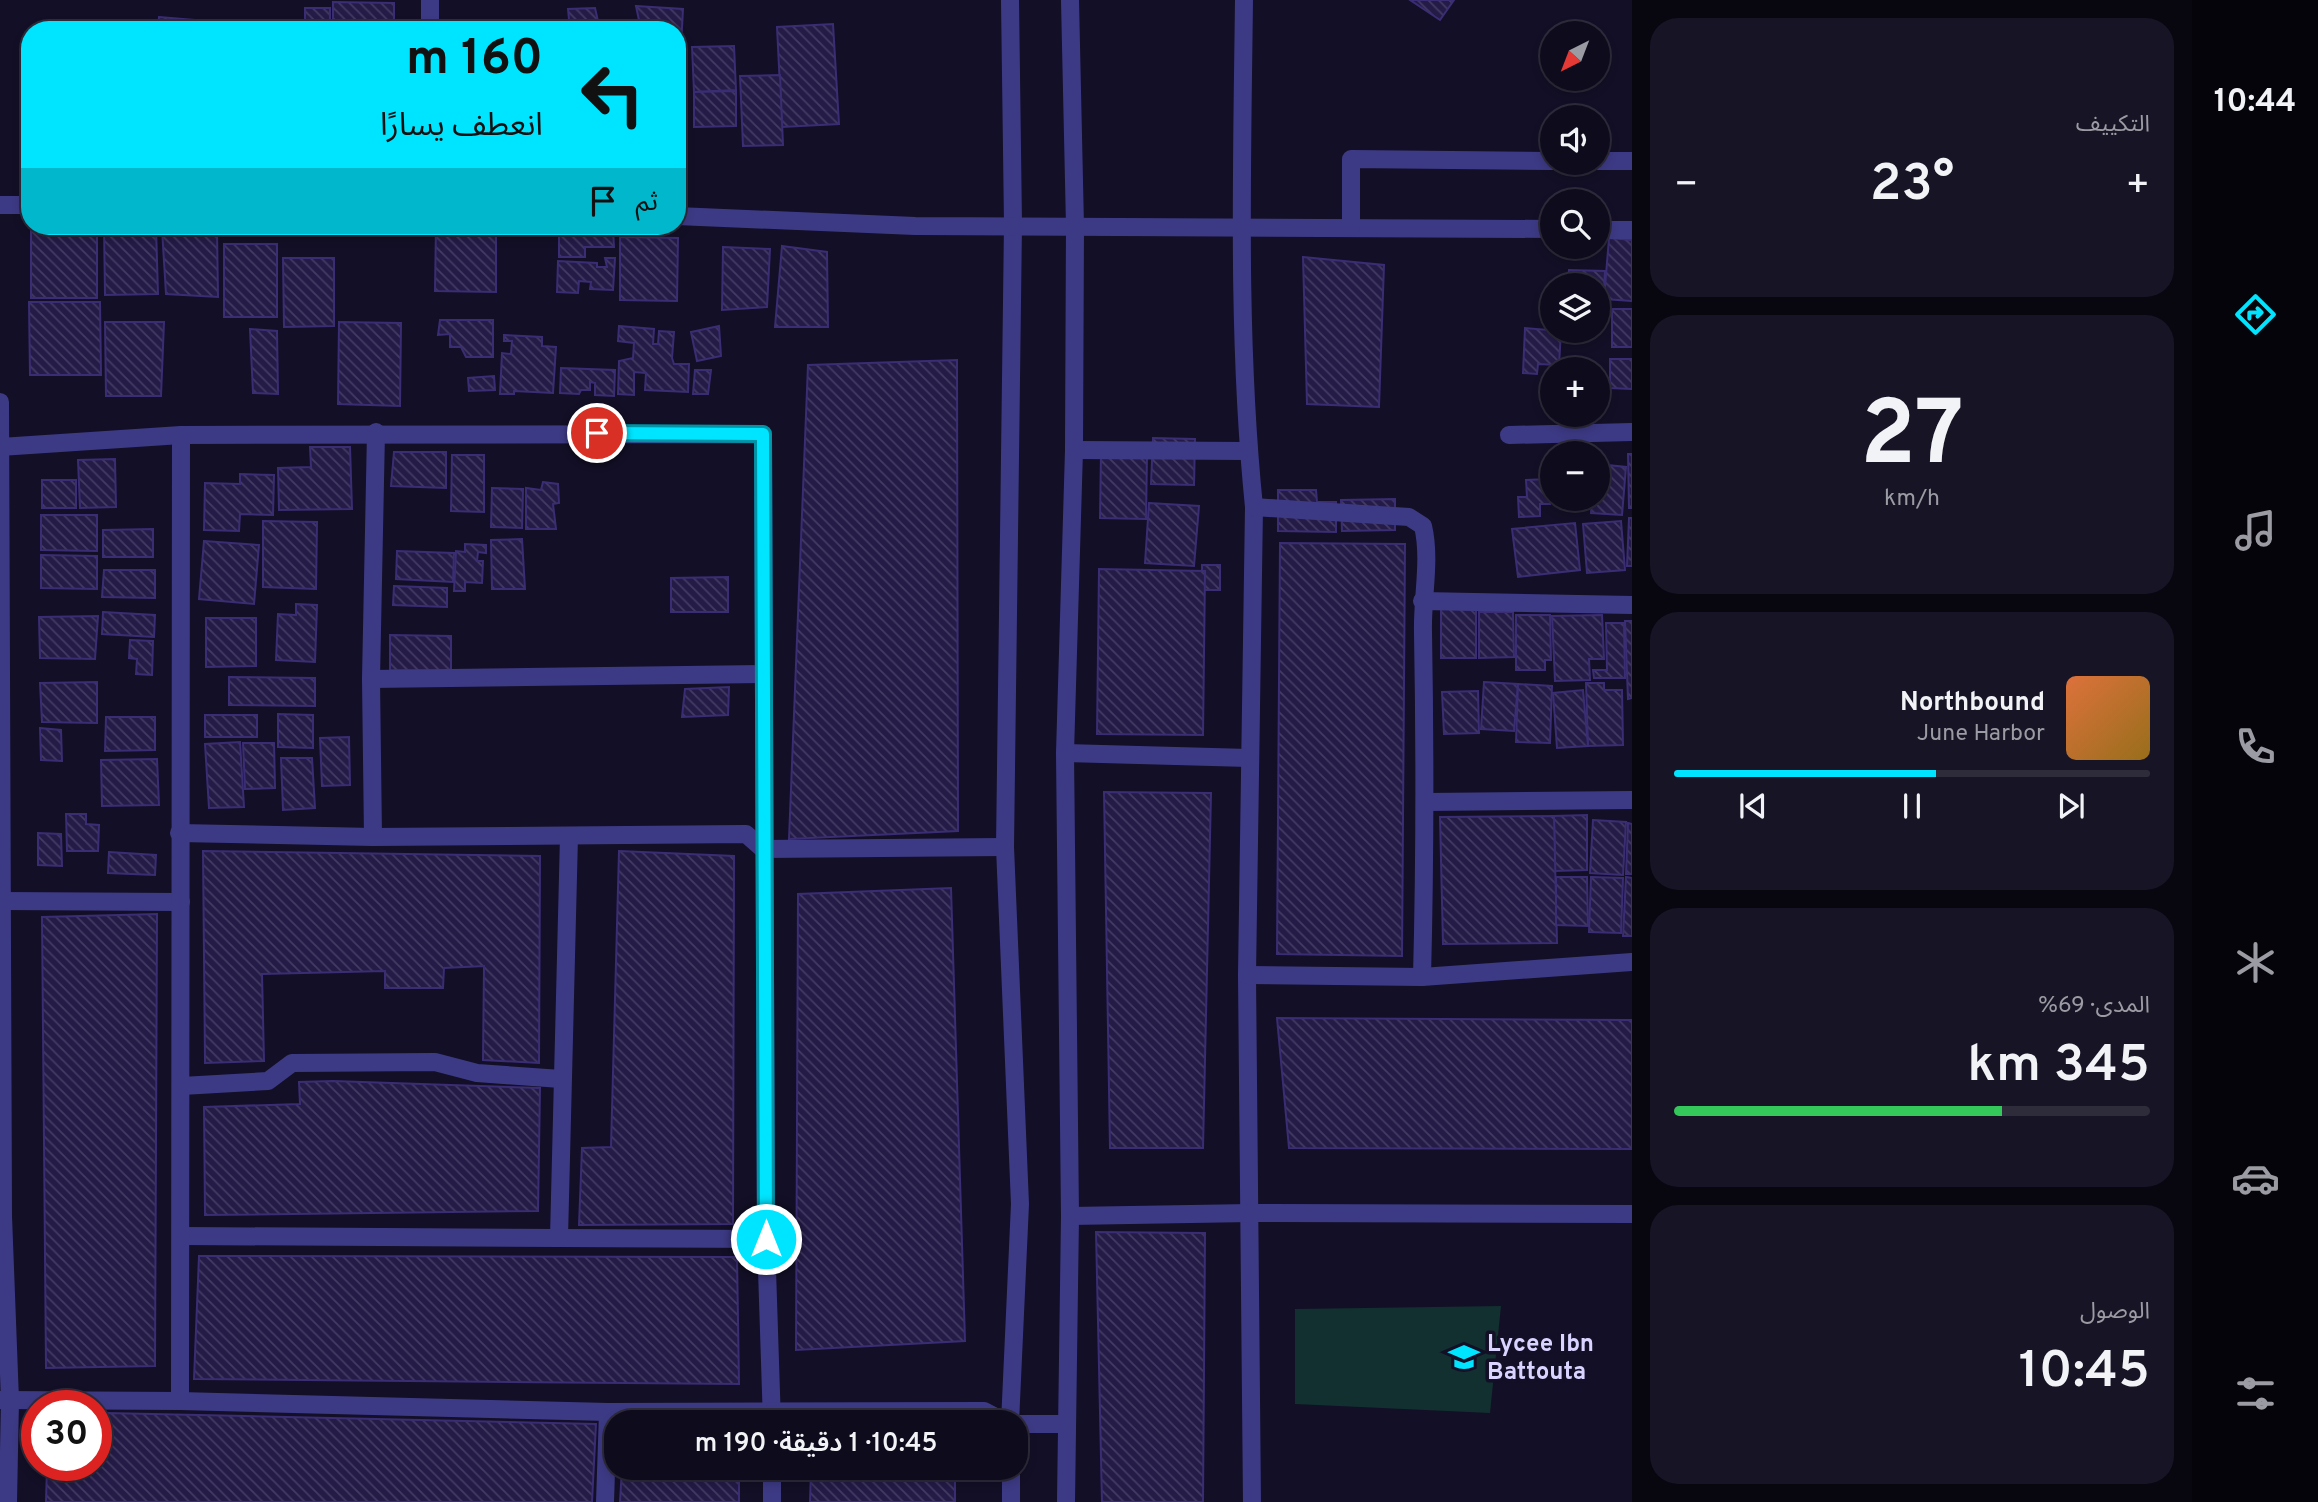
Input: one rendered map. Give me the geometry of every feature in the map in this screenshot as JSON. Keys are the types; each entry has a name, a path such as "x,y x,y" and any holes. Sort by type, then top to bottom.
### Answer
{"street":[{"path":"430,0 430,21"},
{"path":"1010,0 1013,224 1005,847 1020,1203 1012,1410"},
{"path":"1066,1502 1070,1216 1065,753 1074,450 1075,226 1070,0"},
{"path":"1244,0 1242,225 1248,452 1254,507 1247,975 1252,1502"},
{"path":"1351,227 1351,159 1540,161"},
{"path":"1610,161 1632,161"},
{"path":"0,205 21,205"},
{"path":"686,216 915,226 1242,225 1540,229"},
{"path":"1610,230 1632,230"},
{"path":"0,402 1,1216 8,1502"},
{"path":"1,447 181,435 376,432 763,434 766,1239 772,1410"},
{"path":"373,837 371,679 376,432"},
{"path":"1509,435 1632,432"},
{"path":"180,1401 181,435"},
{"path":"1074,450 1248,452"},
{"path":"1254,507 1409,517 1423,526 1427,544 1422,601 1426,802 1422,977"},
{"path":"1422,601 1632,605"},
{"path":"371,679 763,674"},
{"path":"1065,753 1249,758"},
{"path":"1426,802 1632,800"},
{"path":"179,833 373,837 746,834 764,849 1005,847"},
{"path":"559,1238 569,836"},
{"path":"1,901 181,902"},
{"path":"1247,975 1422,977 1632,962"},
{"path":"182,1086 268,1081 292,1063 435,1062 477,1073 561,1079"},
{"path":"1070,1216 1251,1213 1632,1214"},
{"path":"181,1236 766,1239"},
{"path":"5,1400 180,1401 604,1412"},
{"path":"1028,1423 1065,1424"},
{"path":"605,1502 606,1480"},
{"path":"772,1480 772,1502"},
{"path":"1011,1480 1012,1502"}],"green space":[{"path":"1501,1306 1490,1413 1295,1404 1295,1309"}],"building":[{"path":"1410,0 1454,0 1440,20"},
{"path":"333,2 394,3 394,21 333,21"},
{"path":"636,6 683,9 682,21 639,21"},
{"path":"305,8 330,8 330,21 305,21"},
{"path":"595,8 598,21 569,21 568,9"},
{"path":"159,17 206,21 159,21"},
{"path":"833,24 839,124 782,127 777,27"},
{"path":"734,46 736,90 694,92 692,47"},
{"path":"780,75 783,145 743,146 740,76"},
{"path":"736,91 736,126 694,127 694,92"},
{"path":"31,235 97,235 97,298 31,298"},
{"path":"104,235 156,235 158,294 105,295"},
{"path":"162,235 217,235 218,297 166,294"},
{"path":"436,235 496,235 496,292 435,291"},
{"path":"559,235 613,235 614,247 585,247 585,257 559,257"},
{"path":"620,237 678,238 677,301 620,300"},
{"path":"1610,238 1632,240 1632,301 1610,299 1610,273 1606,273 1607,259 1610,259"},
{"path":"224,244 277,244 277,317 224,317"},
{"path":"782,246 827,252 828,327 775,327"},
{"path":"723,247 770,249 767,307 722,310"},
{"path":"1303,257 1384,265 1379,407 1307,404"},
{"path":"283,258 334,258 334,326 284,327"},
{"path":"605,258 615,258 613,290 590,289 591,282 579,281 578,293 557,292 558,261 597,263 597,267 607,267"},
{"path":"1569,270 1605,271 1605,273 1569,273"},
{"path":"29,302 100,302 101,375 30,375"},
{"path":"1612,309 1632,309 1632,347 1612,347"},
{"path":"440,320 493,320 493,357 466,357 461,347 450,347 450,334 438,335"},
{"path":"105,322 164,322 161,396 106,396"},
{"path":"339,322 401,323 400,406 338,404"},
{"path":"619,326 654,329 653,344 658,344 659,331 674,332 672,358 674,364 689,364 688,392 645,390 646,373 634,372 634,395 618,394 619,361 633,358 634,343 618,341"},
{"path":"719,326 721,356 697,361 691,332"},
{"path":"1525,328 1540,329 1540,343 1560,343 1559,357 1540,357 1537,374 1523,373"},
{"path":"250,329 277,331 278,394 253,393"},
{"path":"504,335 542,337 542,346 556,347 553,393 514,391 514,394 500,394 502,353 511,354 512,341 504,341"},
{"path":"1610,359 1632,359 1632,389 1610,388"},
{"path":"957,360 958,831 789,839 808,365"},
{"path":"561,368 615,370 614,396 595,395 595,383 590,382 590,390 581,390 579,394 560,393"},
{"path":"695,370 711,370 708,394 693,394"},
{"path":"494,376 495,390 469,391 468,378"},
{"path":"1153,438 1195,439 1194,485 1151,484"},
{"path":"310,447 350,447 352,509 279,510 278,468 311,467"},
{"path":"394,452 446,452 446,488 391,486"},
{"path":"1101,453 1147,454 1146,519 1100,518"},
{"path":"1628,454 1632,454 1632,508 1629,508"},
{"path":"452,455 484,455 484,512 451,511"},
{"path":"115,459 116,507 80,508 78,460"},
{"path":"1610,465 1626,467 1622,515 1591,513 1610,511"},
{"path":"240,474 274,475 273,515 240,514 239,531 204,530 205,483 240,484"},
{"path":"1540,479 1540,516 1519,517 1518,497 1527,497 1526,480"},
{"path":"42,480 76,480 76,508 42,508"},
{"path":"543,482 558,484 559,503 553,504 556,529 526,529 526,488 541,490"},
{"path":"492,488 523,489 522,528 491,527"},
{"path":"1278,490 1316,490 1317,502 1336,502 1336,532 1278,531"},
{"path":"1395,499 1395,530 1342,531 1341,500"},
{"path":"1149,503 1199,506 1194,566 1145,563"},
{"path":"41,515 97,515 97,551 41,550"},
{"path":"1629,518 1632,518 1632,566 1627,566"},
{"path":"263,521 317,522 316,589 263,587"},
{"path":"1621,521 1625,570 1587,573 1583,524"},
{"path":"1575,523 1580,570 1518,577 1512,529"},
{"path":"153,529 153,557 103,557 103,530"},
{"path":"522,539 525,589 492,589 491,540"},
{"path":"204,541 259,545 254,604 199,599"},
{"path":"1280,543 1405,544 1402,956 1277,954"},
{"path":"465,544 486,545 486,553 478,552 477,561 483,561 482,583 465,582 465,591 454,591 456,551 465,552"},
{"path":"397,551 454,553 453,582 396,579"},
{"path":"41,555 97,556 97,589 41,588"},
{"path":"1202,565 1220,565 1220,590 1202,590"},
{"path":"1099,569 1205,571 1203,735 1097,734"},
{"path":"104,570 155,570 155,598 102,597"},
{"path":"728,577 728,612 671,612 671,578"},
{"path":"394,586 447,588 447,607 393,605"},
{"path":"296,604 317,605 315,662 276,660 278,614 296,615"},
{"path":"1441,608 1476,608 1476,658 1441,658"},
{"path":"103,612 155,615 154,637 102,634"},
{"path":"1479,612 1513,612 1514,657 1479,658"},
{"path":"1516,615 1550,615 1551,660 1545,660 1545,670 1516,670"},
{"path":"1602,615 1604,659 1589,659 1590,680 1555,681 1552,616"},
{"path":"98,616 95,659 40,658 39,617"},
{"path":"206,618 256,618 256,666 206,667"},
{"path":"1625,621 1632,621 1632,698 1628,699"},
{"path":"1606,623 1624,623 1625,678 1594,678 1593,670 1607,670"},
{"path":"390,635 451,636 451,671 390,670"},
{"path":"130,640 153,641 152,675 136,674 137,659 129,658"},
{"path":"229,677 315,678 315,706 229,705"},
{"path":"97,682 97,723 42,722 40,683"},
{"path":"1484,682 1518,684 1514,731 1481,729"},
{"path":"1586,683 1604,683 1604,690 1622,690 1623,745 1588,746"},
{"path":"1518,684 1552,686 1550,743 1516,742"},
{"path":"729,687 728,715 682,717 685,689"},
{"path":"1583,690 1588,746 1557,748 1553,693"},
{"path":"1478,691 1479,733 1444,734 1442,692"},
{"path":"278,714 313,715 313,748 278,747"},
{"path":"205,715 257,715 257,737 205,737"},
{"path":"106,717 155,717 155,750 105,751"},
{"path":"40,728 61,730 62,761 41,760"},
{"path":"349,737 350,785 322,786 320,738"},
{"path":"240,742 244,807 209,808 205,744"},
{"path":"243,743 274,743 275,788 245,789"},
{"path":"281,758 312,758 315,808 283,810"},
{"path":"157,759 159,805 102,806 101,760"},
{"path":"1104,792 1211,793 1203,1148 1110,1148"},
{"path":"66,814 86,814 86,824 99,825 98,851 67,851"},
{"path":"1587,815 1587,870 1555,871 1554,816"},
{"path":"1554,816 1557,943 1443,944 1440,817"},
{"path":"1593,820 1626,822 1623,875 1590,873"},
{"path":"1628,823 1632,824 1632,874 1626,874"},
{"path":"38,833 61,834 62,866 38,865"},
{"path":"203,851 540,856 539,1063 483,1060 484,966 444,968 443,988 385,988 385,971 262,974 264,1061 205,1063"},
{"path":"619,851 734,856 733,1224 579,1225 582,1148 611,1147"},
{"path":"109,852 156,855 155,875 108,873"},
{"path":"1556,877 1587,877 1588,926 1556,925"},
{"path":"1591,877 1623,878 1621,933 1589,932"},
{"path":"1626,877 1632,878 1632,936 1623,936"},
{"path":"951,888 965,1341 796,1350 798,894"},
{"path":"157,914 155,1366 46,1368 42,917"},
{"path":"1277,1018 1632,1020 1632,1149 1289,1148"},
{"path":"299,1082 540,1088 538,1211 205,1215 204,1107 300,1104"},
{"path":"1096,1232 1205,1233 1203,1502 1102,1502"},
{"path":"199,1256 737,1257 739,1384 194,1379"},
{"path":"112,1413 596,1424 592,1502 46,1502 47,1481 112,1481"},
{"path":"621,1480 739,1480 739,1502 620,1502"},
{"path":"811,1480 955,1480 955,1502 810,1502"}],"place":[{"name":"Lycee Ibn Battouta","path":"1464,1357"}],"route":[{"path":"597,433 763,434 766,1239"}]}
